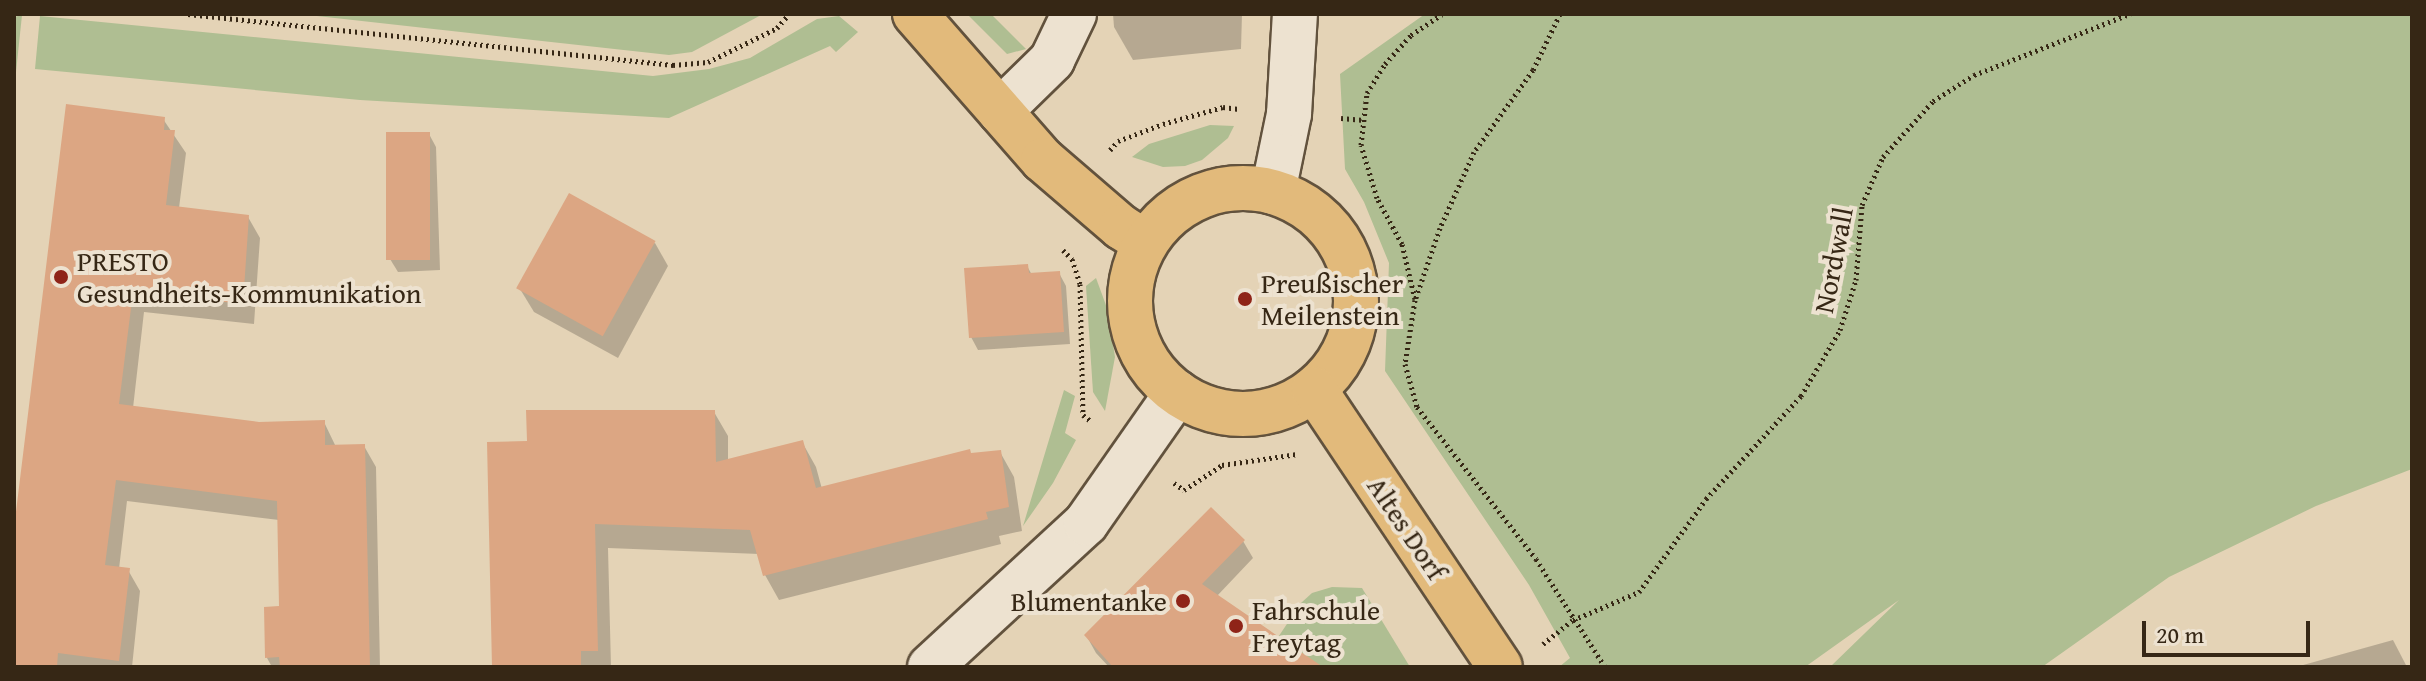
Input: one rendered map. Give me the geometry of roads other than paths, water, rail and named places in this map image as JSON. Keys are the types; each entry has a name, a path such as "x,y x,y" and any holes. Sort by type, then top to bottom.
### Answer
{"main road":[{"path":"915,14 1043,160 1145,242"},
{"path":"1237,187 1273,192 1306,206 1332,231 1349,261 1354,285 1352,331 1337,363 1314,389 1288,405 1259,413 1231,413 1202,407 1177,393 1152,370 1136,339 1129,307 1132,273 1145,242 1169,214 1200,195 1237,187"},
{"name":"Altes Dorf","path":"1314,389 1350,442 1519,658"}],"street":[{"path":"1000,111 1052,60 1074,14"},
{"path":"1273,192 1289,114 1295,14"},
{"path":"930,667 1086,523 1137,455 1177,393"}],"place":[{"name":"PRESTO Gesundheits-Kommunikation","path":"61,277"},
{"name":"Preußischer Meilenstein","path":"1245,299"},
{"name":"Blumentanke","path":"1183,601"},
{"name":"Fahrschule Freytag","path":"1236,626"}]}
